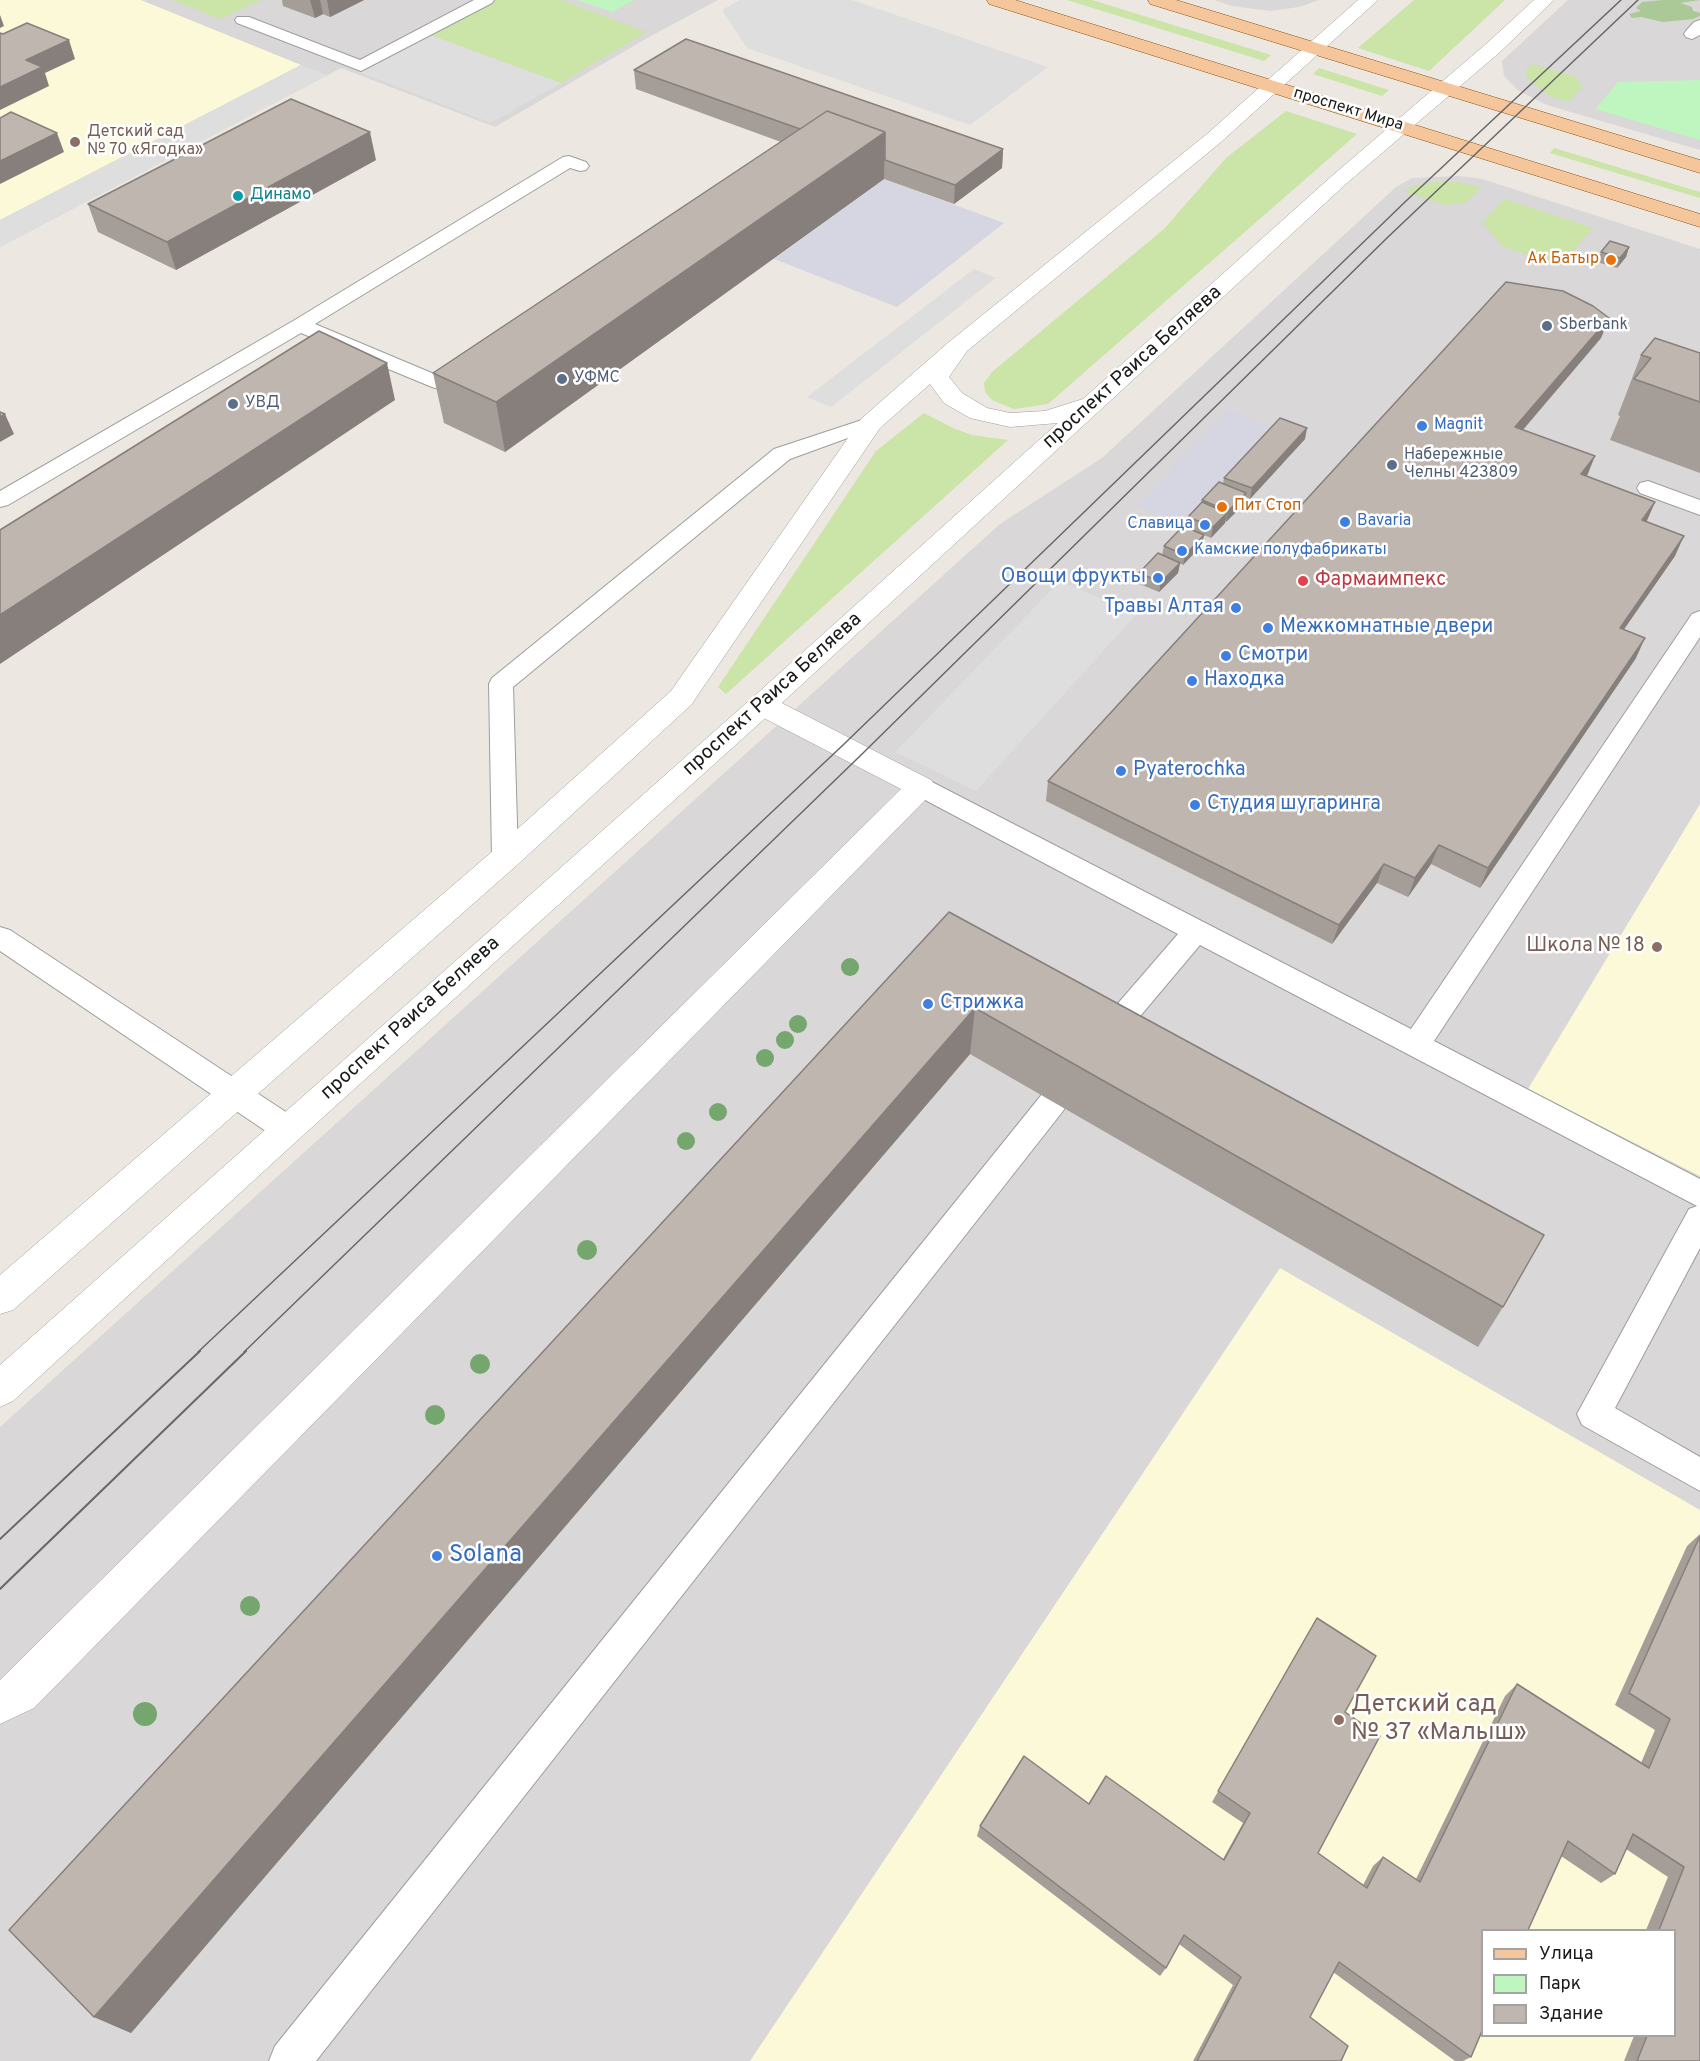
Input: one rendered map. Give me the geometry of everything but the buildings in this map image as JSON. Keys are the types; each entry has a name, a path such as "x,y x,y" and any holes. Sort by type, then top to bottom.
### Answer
{"main road":[{"name":"проспект Мира","path":"996,0 1700,221"},
{"path":"1156,0 1700,167"}],"street":[{"path":"0,1298 505,858 681,698 871,423 957,347 1214,138 1369,0"},
{"name":"проспект Раиса Беляева","path":"0,1389 762,705 1340,179 1545,0"},
{"path":"957,347 937,376 953,398 979,413 1010,420 1047,418 1093,404"},
{"path":"6,1703 921,787 762,705"}],"lane":[{"path":"243,20 362,66 486,0"},
{"path":"0,500 300,325 569,161 580,166"},
{"path":"300,325 439,383"},
{"path":"505,858 501,684 782,454 871,423"},
{"path":"1648,488 1700,508"},
{"path":"1415,1046 1700,619"},
{"path":"921,787 1700,1194"},
{"path":"1100,1045 1196,931"},
{"path":"0,937 287,1129"},
{"path":"290,2061 1053,1102"},
{"path":"1700,1218 1594,1414 1700,1475"}],"shaded area":[{"path":"0,0 718,0 649,37 495,127 341,68 0,247"},
{"name":"Детский сад № 70 «Ягодка»","path":"0,0 141,0 301,65 0,220"},
{"path":"740,0 852,0 1048,67 970,125 747,48 722,10"},
{"path":"1214,0 1319,0 1299,7 1270,11 1232,6"},
{"path":"1568,0 1700,0 1700,150 1547,105 1519,91 1504,76 1502,61"},
{"path":"430,35 561,83 491,123 359,72"},
{"path":"301,65 328,75 0,247 0,220"},
{"path":"1459,176 1482,179 1700,249 1700,2061 0,2061 0,1427 1000,524 1102,458 1396,187 1412,178"},
{"path":"884,179 1004,223 897,307 774,259"},
{"path":"974,269 996,278 831,407 807,397"},
{"path":"1229,410 1277,428 1185,526 1136,506"},
{"path":"1060,581 1137,614 976,791 895,752"},
{"name":"Школа № 18","path":"1700,804 1700,1176 1528,1089"},
{"name":"Детский сад № 37 «Малыш»","path":"1280,1268 1700,1510 1700,2061 750,2061"}],"green space":[{"path":"172,0 262,0 220,19"},
{"path":"494,0 562,0 647,32 561,83 430,35"},
{"path":"577,0 634,0 612,12"},
{"path":"1067,0 1092,0 1271,55 1264,61"},
{"path":"1414,0 1505,0 1429,71 1358,48"},
{"path":"1700,0 1680,3 1692,7 1693,11 1700,13 1700,16 1693,19 1663,22 1641,17 1632,18 1629,14 1641,11 1636,8 1642,2"},
{"path":"1533,64 1576,77 1583,86 1568,102 1550,96 1528,79 1525,71"},
{"path":"1319,68 1389,90 1382,96 1313,74"},
{"path":"1700,80 1700,140 1595,109 1618,82"},
{"path":"1286,111 1357,134 1048,404 1014,409 992,400 985,392 984,383 992,372 1164,229 1226,158"},
{"path":"1554,148 1700,192 1700,198 1550,153"},
{"path":"1434,182 1459,182 1481,187 1466,203 1446,205 1405,192 1413,186"},
{"path":"1505,199 1593,228 1560,266 1504,247 1482,223"},
{"path":"924,413 972,435 1008,440 726,694 718,687 876,451"}],"tram line":[{"path":"198,1352 842,746 1406,201 1621,0"},
{"path":"244,1352 860,756 1388,237 1638,0"},
{"path":"0,1539 200,1351"},
{"path":"0,1589 246,1351"}],"place":[{"name":"Детский сад № 70 «Ягодка»","path":"75,142"},
{"name":"Динамо","path":"238,196"},
{"name":"Ак Батыр","path":"1611,260"},
{"name":"Sberbank","path":"1547,326"},
{"name":"УФМС","path":"562,379"},
{"name":"УВД","path":"233,404"},
{"name":"Magnit","path":"1422,426"},
{"name":"Набережные Челны 423809","path":"1392,465"},
{"name":"Пит Стоп","path":"1222,507"},
{"name":"Bavaria","path":"1345,522"},
{"name":"Славица","path":"1205,525"},
{"name":"Камские полуфабрикаты","path":"1182,551"},
{"name":"Овощи фрукты","path":"1158,578"},
{"name":"Фармаимпекс","path":"1303,581"},
{"name":"Травы Алтая","path":"1236,608"},
{"name":"Межкомнатные двери","path":"1268,628"},
{"name":"Смотри","path":"1226,656"},
{"name":"Находка","path":"1192,681"},
{"name":"Pyaterochka","path":"1121,771"},
{"name":"Студия шугаринга","path":"1195,805"},
{"name":"Школа № 18","path":"1657,947"},
{"name":"Стрижка","path":"928,1004"},
{"name":"Solana","path":"437,1556"},
{"name":"Детский сад № 37 «Малыш»","path":"1339,1720"}]}
